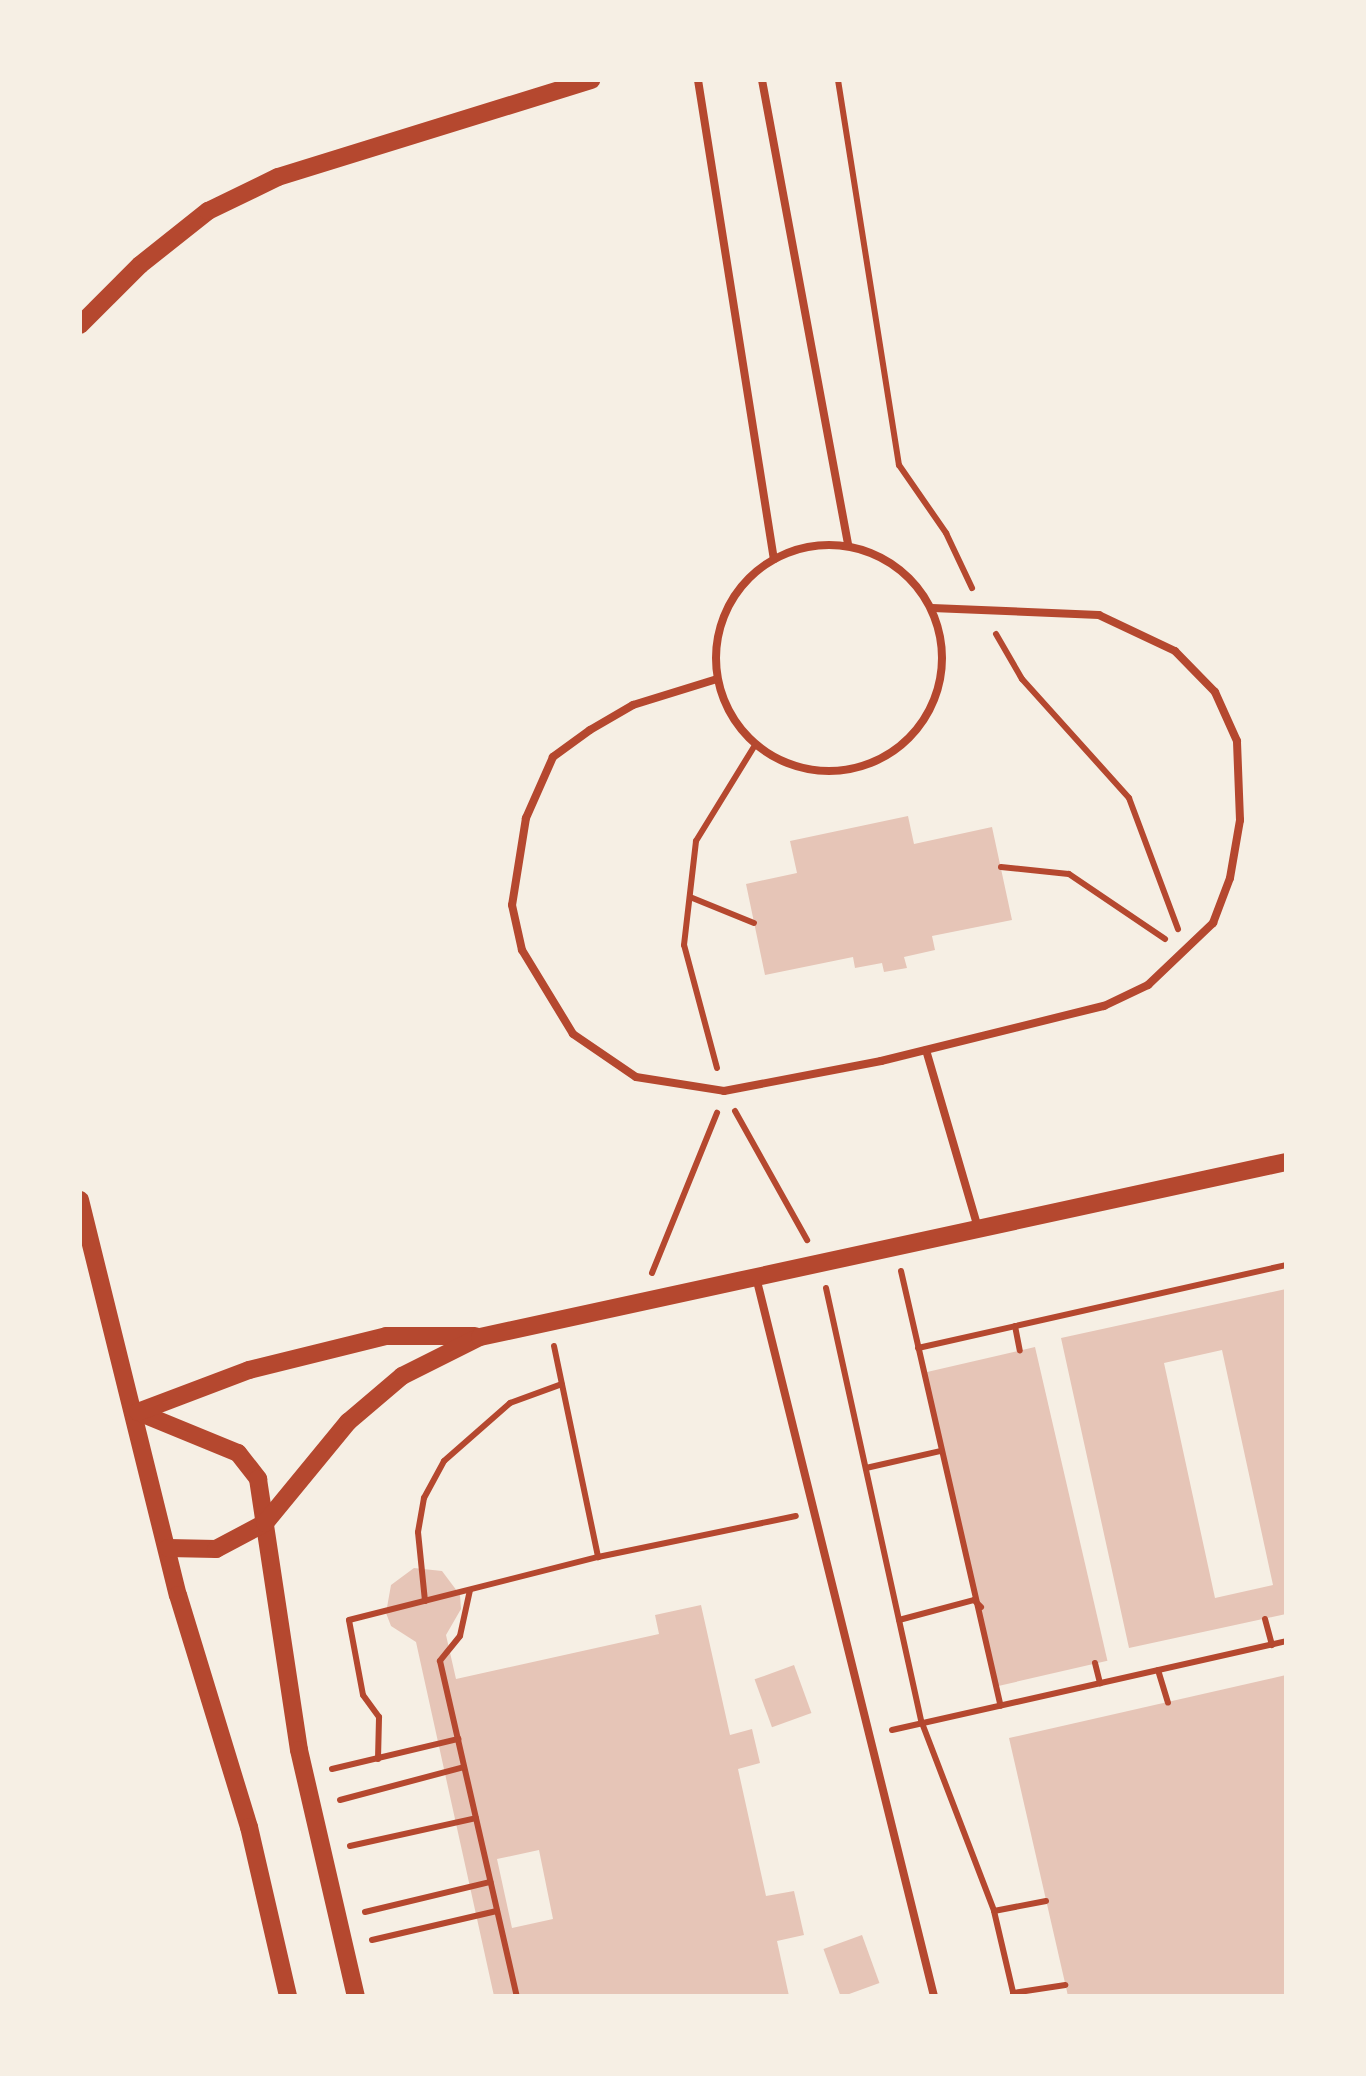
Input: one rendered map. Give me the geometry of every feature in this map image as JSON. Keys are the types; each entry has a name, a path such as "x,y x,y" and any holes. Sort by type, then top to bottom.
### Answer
{"street":[{"path":"80,325 140,265 208,212 278,178 591,80"},
{"path":"138,1412 250,1370 386,1336 480,1336 1286,1162"},
{"path":"80,1200 138,1412 168,1548 249,1827 288,1996"},
{"path":"168,1548 216,1549 265,1523 348,1422 402,1376 480,1336"},
{"path":"138,1412 238,1453 258,1480 305,1776 356,1996"}],"lane":[{"path":"698,80 774,558"},
{"path":"762,80 848,546"},
{"path":"810,546 848,546 882,557 911,578 932,608 943,645 941,684 926,720 900,748 865,767 827,773 788,765 755,745 730,715 716,679 716,644 726,610 746,580 774,558 810,546"},
{"path":"716,679 634,705 554,757 526,818 512,905 522,950 573,1034 636,1078 724,1091 926,1050 1104,1006 1148,986 1186,954 1214,923 1230,878 1240,820 1238,741 1216,692 1176,651 1098,615 932,608"},
{"path":"926,1050 978,1228"},
{"path":"756,1275 866,1736 934,1996"}],"path":[{"path":"838,80 899,465 946,533 1022,679 1129,798 1154,851 1186,954"},
{"path":"755,745 696,841 684,945 724,1091 820,1262 922,1723 994,1912 1014,1994 1065,1984"},
{"path":"1001,867 1069,874 1186,954"},
{"path":"690,897 754,924"},
{"path":"639,1301 701,1165 724,1091"},
{"path":"896,1246 1000,1706"},
{"path":"918,1348 1286,1265"},
{"path":"548,1320 598,1557"},
{"path":"1015,1326 1020,1351"},
{"path":"425,1601 418,1532 424,1498 444,1461 472,1430 510,1403 562,1384"},
{"path":"866,1468 941,1452"},
{"path":"378,1759 379,1717 363,1696 349,1620 598,1557 812,1513"},
{"path":"470,1590 460,1636 440,1661 517,1996"},
{"path":"899,1620 974,1600"},
{"path":"974,1600 981,1607"},
{"path":"1265,1619 1272,1644"},
{"path":"866,1736 1286,1641"},
{"path":"1095,1663 1100,1683"},
{"path":"1158,1670 1168,1702"},
{"path":"305,1776 458,1739"},
{"path":"312,1807 464,1767"},
{"path":"323,1852 476,1818"},
{"path":"338,1918 490,1882"},
{"path":"994,1912 1046,1901"},
{"path":"345,1947 497,1911"}],"building":[{"path":"908,816 914,844 992,827 1012,920 932,936 935,950 904,957 907,968 884,972 882,963 855,968 853,957 765,975 746,884 797,873 790,841"},
{"path":"1286,1289 1286,1614 1129,1648 1061,1338","holes":["1222,1350 1273,1585 1215,1598 1164,1363"]},
{"path":"1035,1347 1107,1661 997,1686 925,1372"},
{"path":"414,1568 442,1571 460,1595 461,1609 446,1635 456,1679 659,1634 655,1615 701,1605 730,1735 752,1729 760,1763 738,1769 766,1896 794,1891 804,1935 777,1941 789,1996 494,1996 416,1642 391,1626 386,1613 391,1585","holes":["539,1850 553,1919 512,1928 497,1859"]},
{"path":"794,1665 811,1713 772,1727 755,1679"},
{"path":"1286,1675 1286,1996 1068,1996 1009,1738"},
{"path":"862,1935 879,1983 841,1996 823,1949"}]}
